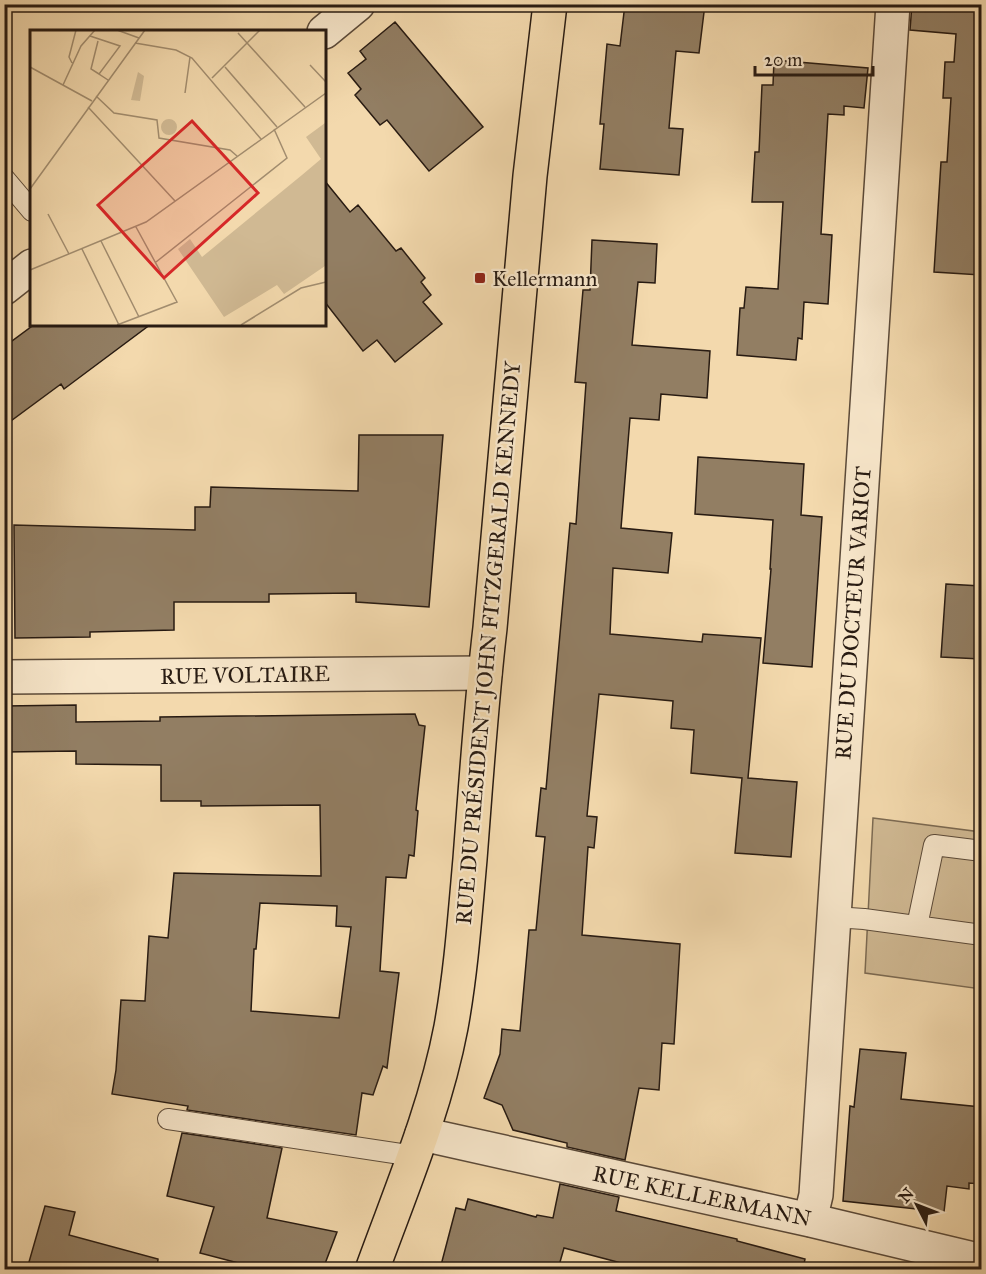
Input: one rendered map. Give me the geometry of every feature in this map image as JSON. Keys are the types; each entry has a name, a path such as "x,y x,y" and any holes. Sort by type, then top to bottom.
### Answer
{"main road":[{"name":"RUE DU PRÉSIDENT JOHN FITZGERALD KENNEDY","path":"372,1269 433,1100 450,1028 459,972 530,176 550,4"}],"street":[{"path":"326,30 358,4"},
{"name":"RUE DU DOCTEUR VARIOT","path":"810,1220 816,1196 893,4"},
{"path":"4,288 30,268"},
{"name":"RUE VOLTAIRE","path":"4,677 485,673"},
{"name":"RUE KELLERMANN","path":"418,1145 810,1220 981,1261"}],"lane":[{"path":"4,178 30,209"},
{"path":"917,926 934,845 981,851"},
{"path":"834,917 981,935"},
{"path":"168,1119 418,1145"}],"shaded area":[{"path":"873,818 981,832 981,989 865,973"}],"building":[{"path":"625,4 705,4 699,53 676,51 669,128 683,129 679,175 600,169 604,124 600,124 607,44 620,46"},
{"path":"912,4 978,4 977,21 981,21 981,275 934,272 941,162 947,162 951,98 943,98 945,62 954,62 956,34 910,30"},
{"path":"395,22 483,127 429,171 387,120 380,125 355,95 361,89 348,73 366,59 360,51"},
{"path":"774,60 868,68 864,108 844,106 844,115 828,114 821,234 832,235 828,304 804,302 802,339 798,338 796,360 737,355 740,308 744,308 746,287 778,289 783,202 752,202 755,152 759,152 762,85 773,85"},
{"path":"326,182 350,212 358,205 396,251 401,248 425,278 421,282 431,295 423,302 442,324 395,362 377,340 363,351 326,304"},
{"path":"592,240 657,244 655,283 638,282 632,345 710,351 707,398 661,394 659,420 630,418 621,528 672,533 668,573 613,568 610,634 702,642 703,634 761,638 748,778 797,782 791,857 735,853 742,778 691,773 694,730 671,728 673,701 599,694 587,816 597,817 594,848 588,847 582,935 680,944 674,1044 662,1043 659,1090 639,1088 625,1160 567,1147 567,1143 513,1130 502,1105 484,1098 500,1054 502,1029 520,1031 529,930 536,930 545,837 536,836 541,788 546,789 570,523 576,524 586,383 575,382 583,290 590,290"},
{"path":"32,326 148,326 64,389 61,384 4,426 4,347"},
{"path":"359,435 443,435 429,607 356,602 356,593 269,594 269,602 174,602 174,630 90,632 90,637 15,638 14,525 195,530 195,507 210,507 211,487 358,491"},
{"path":"698,457 804,464 801,515 822,517 812,667 763,663 773,520 695,514"},
{"path":"946,584 981,586 981,659 941,657"},
{"path":"76,705 76,722 160,721 160,717 415,714 419,725 425,726 416,810 418,811 414,856 409,855 406,878 386,877 380,971 399,973 387,1068 383,1066 373,1095 362,1093 356,1135 187,1110 188,1106 112,1094 121,1000 145,1001 149,936 168,938 174,873 321,876 320,805 201,806 201,801 161,801 161,765 76,764 76,751 4,752 4,706","holes":["260,903 337,906 336,926 351,927 339,1018 251,1011 254,949 256,949"]},
{"path":"860,1049 906,1053 901,1099 981,1107 981,1184 969,1183 969,1189 947,1186 944,1212 843,1201 850,1106 854,1107"},
{"path":"182,1133 282,1148 267,1218 337,1232 323,1269 244,1269 246,1265 200,1253 214,1207 167,1196"},
{"path":"560,1184 619,1197 616,1211 737,1239 737,1241 805,1259 803,1269 644,1269 564,1248 558,1269 440,1269 456,1208 465,1210 468,1199 536,1217 537,1215 553,1218"},
{"path":"45,1206 75,1212 69,1235 158,1259 157,1269 27,1269"}],"place":[{"name":"Kellermann","path":"480,278"}]}
